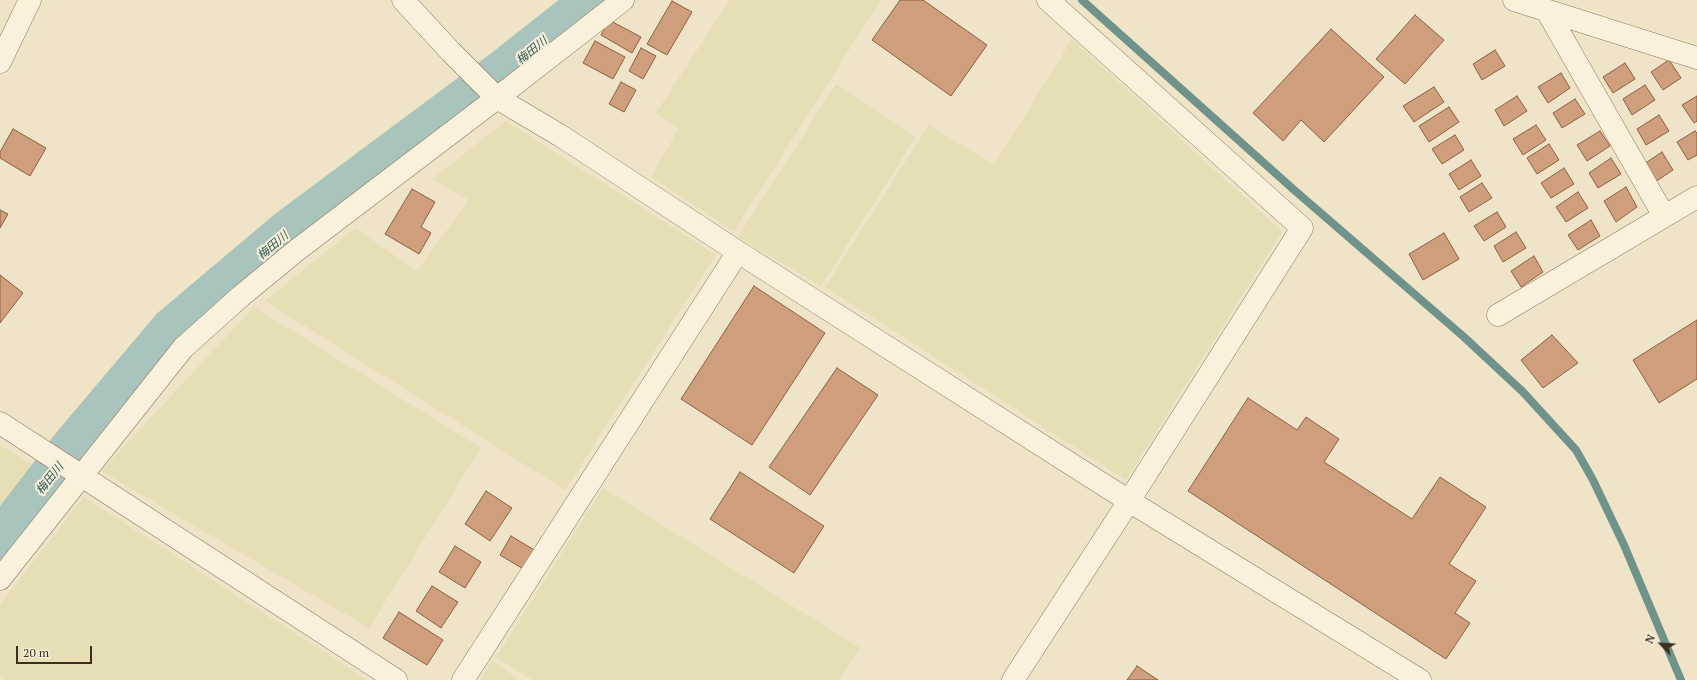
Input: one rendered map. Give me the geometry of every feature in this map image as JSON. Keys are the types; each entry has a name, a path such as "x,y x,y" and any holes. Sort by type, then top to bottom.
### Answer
{"street":[{"path":"0,62 30,0"},
{"path":"403,0 451,52 498,98 561,136 738,252 1129,501 1420,680"},
{"path":"0,579 183,348 230,306 297,250 498,98 623,0"},
{"path":"1013,680 1129,501 1302,228 1048,0"},
{"path":"1514,0 1697,58"},
{"path":"1547,11 1664,216"},
{"path":"1498,315 1697,197"},
{"path":"463,680 738,252"},
{"path":"0,423 396,680"}],"shaded area":[{"path":"730,0 881,0 734,231 651,177 679,128 655,114"},
{"path":"1072,39 1282,232 1126,480 825,287 929,125 994,165"},
{"path":"836,84 916,137 821,286 738,237"},
{"path":"506,121 716,255 565,490 265,301 355,228 417,271 469,200 432,179"},
{"path":"254,307 481,448 369,628 101,471"},
{"path":"0,445 36,466 0,510"},
{"path":"603,488 860,648 840,680 532,680 496,657"},
{"path":"84,497 367,680 7,680 0,675 0,604"},
{"path":"492,661 520,680 480,680"}],"building":[{"path":"900,0 923,0 987,45 951,96 872,40"},
{"path":"672,1 692,12 667,55 647,44"},
{"path":"1415,15 1444,40 1405,84 1376,59"},
{"path":"609,20 641,37 632,53 601,35"},
{"path":"1331,29 1384,77 1324,142 1301,120 1283,141 1253,113"},
{"path":"595,41 625,57 613,79 583,63"},
{"path":"641,48 656,56 643,79 629,71"},
{"path":"1495,50 1505,66 1482,80 1473,64"},
{"path":"1669,60 1681,78 1663,90 1651,72"},
{"path":"1625,63 1635,79 1613,93 1603,77"},
{"path":"1561,73 1570,88 1548,103 1538,87"},
{"path":"621,82 636,90 624,112 609,104"},
{"path":"1645,85 1655,100 1632,115 1623,99"},
{"path":"1434,87 1444,102 1414,122 1403,106"},
{"path":"1517,96 1527,111 1504,126 1495,110"},
{"path":"1697,96 1697,121 1694,123 1682,105"},
{"path":"1575,99 1585,114 1562,128 1553,113"},
{"path":"1449,107 1459,122 1429,142 1419,126"},
{"path":"1659,115 1669,131 1646,145 1637,129"},
{"path":"1536,125 1546,140 1523,155 1513,139"},
{"path":"13,129 46,148 30,176 0,158 0,152"},
{"path":"1600,131 1610,146 1587,161 1577,145"},
{"path":"1695,131 1697,133 1697,155 1688,160 1677,142"},
{"path":"1455,135 1464,150 1442,164 1432,149"},
{"path":"1549,144 1559,160 1537,174 1527,158"},
{"path":"1662,152 1673,170 1655,182 1644,164"},
{"path":"1611,158 1621,174 1598,188 1589,173"},
{"path":"1471,160 1481,176 1459,190 1449,174"},
{"path":"1564,168 1574,184 1551,198 1541,183"},
{"path":"1482,183 1492,198 1469,212 1460,197"},
{"path":"1626,187 1637,207 1616,222 1604,201"},
{"path":"412,189 435,202 421,227 431,233 419,254 385,234"},
{"path":"1578,192 1588,208 1566,222 1556,207"},
{"path":"0,210 8,214 0,228"},
{"path":"1497,212 1506,227 1484,241 1474,226"},
{"path":"1591,220 1600,236 1578,250 1568,235"},
{"path":"1516,232 1526,248 1503,262 1494,246"},
{"path":"1444,233 1459,259 1423,280 1409,254"},
{"path":"1534,256 1543,272 1521,287 1511,271"},
{"path":"0,275 23,293 0,323"},
{"path":"754,286 825,333 752,445 681,399"},
{"path":"1697,320 1697,379 1659,403 1633,360"},
{"path":"1552,335 1578,363 1543,388 1521,360"},
{"path":"837,368 878,395 810,495 769,467"},
{"path":"1248,398 1297,430 1306,417 1339,439 1324,462 1412,519 1440,477 1486,507 1449,564 1476,581 1455,613 1470,623 1446,659 1188,491"},
{"path":"740,472 824,526 794,573 710,519"},
{"path":"486,491 512,508 490,541 465,524"},
{"path":"511,536 536,551 525,570 500,555"},
{"path":"455,546 481,562 465,588 439,572"},
{"path":"432,586 458,602 441,628 416,611"},
{"path":"399,612 443,640 427,665 383,638"},
{"path":"1137,666 1158,680 1127,680"}],"waterway":[{"name":"梅田川","path":"0,544 75,446 173,330 288,233 503,73 596,0"},
{"path":"1082,0 1293,189 1464,337 1523,392 1576,450 1593,480 1624,545 1681,680"}]}
